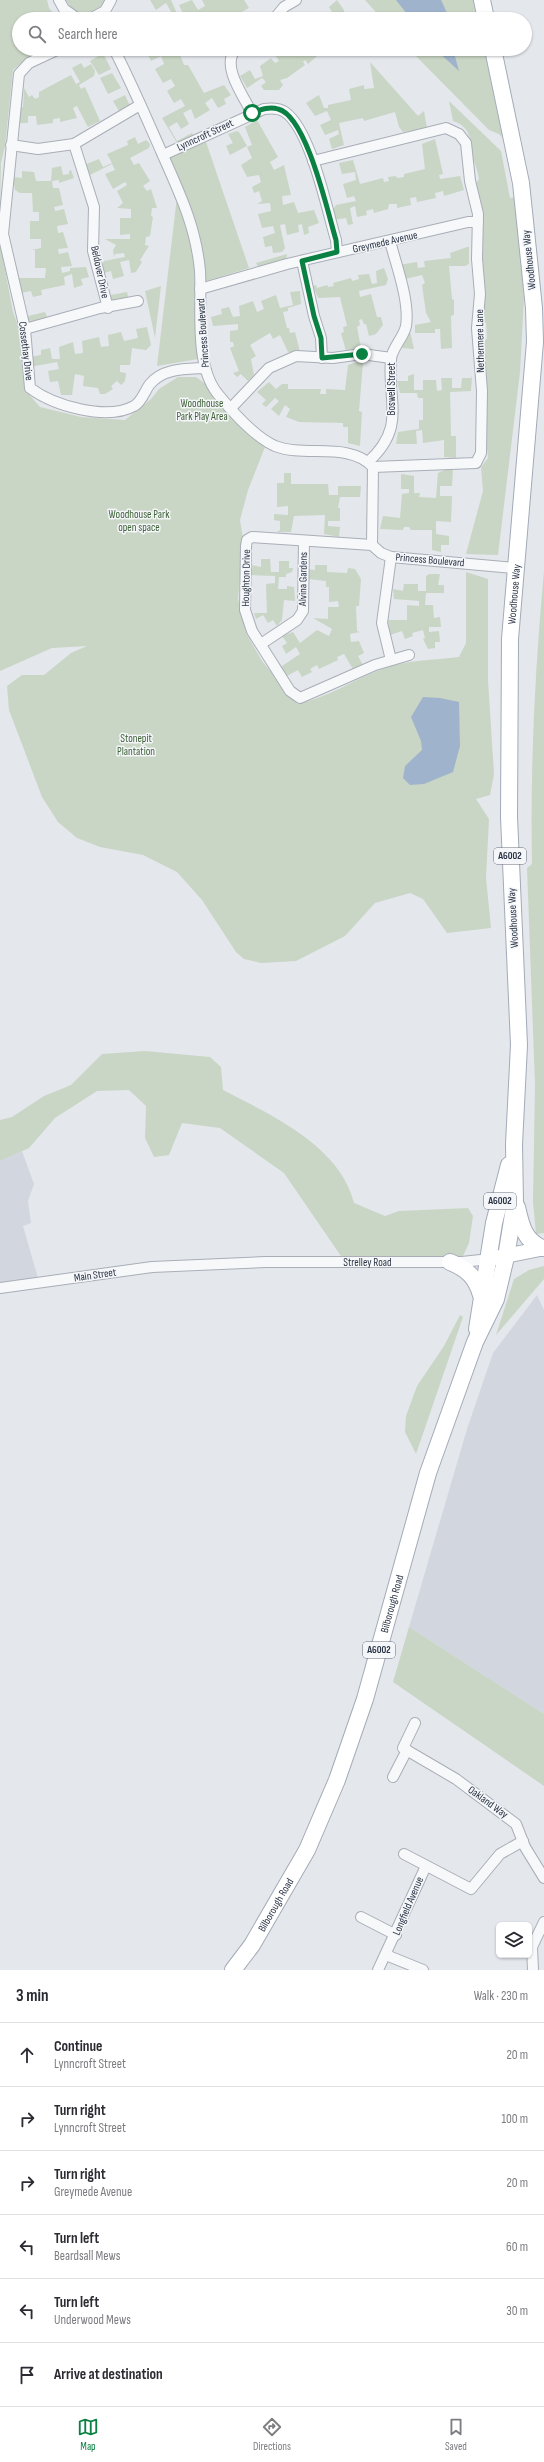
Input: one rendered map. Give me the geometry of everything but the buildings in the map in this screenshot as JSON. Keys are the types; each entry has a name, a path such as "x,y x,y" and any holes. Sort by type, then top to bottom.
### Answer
{"main road":[{"path":"482,0 485,12"},
{"name":"Woodhouse Way","path":"494,56 521,183 534,308 534,364 514,568 510,639 509,809 519,1045 514,1144 515,1202 506,1257"},
{"name":"Woodhouse Way","path":"490,1259 494,1223 514,1144"},
{"name":"A6002","path":"515,1202 526,1237 533,1244 543,1248"},
{"name":"Strelley Road","path":"490,1259 506,1257 543,1248"},
{"name":"Bilborough Road","path":"233,1970 252,1945 307,1850 348,1752 365,1699 428,1474 475,1342 496,1299 506,1257"},
{"name":"Bilborough Road","path":"475,1342 482,1295 490,1259"},
{"path":"450,1262 470,1273 478,1284 482,1295"},
{"name":"Bilborough Road","path":"244,1970 252,1945"}],"street":[{"path":"59,0 64,9 68,12"},
{"path":"107,12 111,0"},
{"path":"281,4 296,0"},
{"name":"Cossethay Drive","path":"43,56 30,62 19,74 3,234 25,329 30,388 43,398 77,408 122,411 136,405 151,382 163,374 176,370 204,368"},
{"name":"Princess Boulevard","path":"117,56 162,155 196,236 204,368 217,393 251,428 274,446 291,450 354,455 371,464"},
{"path":"231,56 230,58 231,67 252,113"},
{"path":"11,145 38,149 74,144 140,105"},
{"name":"Lynncroft Street","path":"162,155 264,108 279,109 285,112 292,118 313,161 336,240 337,252"},
{"name":"Nethermere Lane","path":"313,161 446,128 459,134 466,143 470,181 478,222 477,258 480,294 477,328 482,391 481,453 476,463 371,464"},
{"name":"Beldover Drive","path":"74,144 94,207 93,251 108,308"},
{"name":"Greymede Avenue","path":"200,289 337,252 468,222 478,222"},
{"name":"Boswell Street","path":"371,464 389,437 394,401 391,358 406,326 405,305 390,241"},
{"path":"302,261 314,316 320,333 322,358"},
{"path":"25,329 138,301"},
{"path":"231,408 274,366 296,356 322,358 362,354 391,358"},
{"path":"371,464 372,545"},
{"name":"Houghton Drive","path":"372,545 261,537 252,537 247,540 245,610 252,631 290,691 300,698 392,660 409,655"},
{"name":"Alvina Gardens","path":"261,644 297,620 303,611 304,541"},
{"name":"Princess Boulevard","path":"372,545 381,553 391,557 514,568"},
{"path":"391,557 382,623 392,660"},
{"name":"Strelley Road","path":"190,1265 265,1262 450,1262 490,1259"},
{"name":"Main Street","path":"0,1288 152,1267 190,1265"},
{"path":"393,1777 406,1750 403,1748 415,1723"},
{"name":"Oakland Way","path":"406,1750 456,1780 516,1824 523,1841 544,1878"},
{"name":"Longfield Avenue","path":"378,1970 396,1935 426,1866 472,1889 500,1854 523,1841"},
{"path":"404,1854 426,1866"},
{"path":"361,1917 396,1935"},
{"path":"533,1970 532,1947 544,1922"},
{"path":"386,1955 423,1970"}],"shaded area":[{"path":"22,1151 34,1184 28,1201 31,1223 23,1226 38,1278 0,1283 0,1161"},
{"path":"537,1295 544,1310 544,1714 409,1627 467,1429 493,1353"}],"green space":[{"path":"0,0 47,0 49,8 52,12 12,12 12,56 32,56 13,70 5,146 1,163 0,216"},
{"path":"66,0 105,0 100,9 95,12 74,12"},
{"path":"150,0 171,0 176,12 171,12 166,3 156,10"},
{"path":"192,0 198,10 205,6 202,0 244,0 249,8 242,12 182,12 179,5"},
{"path":"337,0 344,12 332,12 329,7"},
{"path":"365,0 475,0 478,12 376,12"},
{"path":"98,56 104,56 111,69 99,75 90,61"},
{"path":"148,56 161,56 151,61"},
{"path":"161,56 181,56 184,65 188,65 204,93 224,85 231,95 224,99 226,104 218,108 212,98 205,103 210,110 195,119 191,109 183,113 189,124 181,129 177,122 169,127 177,141 192,133 194,136 177,143 162,118 185,106 181,99 174,103 167,91 175,86 171,79 163,83 155,69 164,64"},
{"path":"276,56 317,56 308,64 305,60 303,62 305,65 287,78 280,80 283,85 279,90 264,90 261,86 266,82 262,78 247,88 240,76 250,70 255,79 263,76 260,66 271,58 275,63 279,61"},
{"path":"416,56 488,56 507,142 499,134 489,130"},
{"path":"370,62 418,116 424,111 427,128 403,132 399,127 395,112 364,121 363,118 339,123 344,145 332,149 329,139 339,134 338,130 325,135 320,125 331,120 327,111 315,116 306,103 319,95 324,108 328,108 328,105 351,100 349,89 364,85 364,89 374,88"},
{"path":"81,63 84,68 91,64 95,71 94,76 79,85 81,89 85,87 100,121 88,127 77,106 73,108 77,118 60,122 60,118 53,119 53,123 37,125 36,116 28,116 28,123 17,123 19,108 23,107 24,88 29,97 32,95 35,99 39,97 39,92 71,75 76,84 80,82 72,68"},
{"path":"112,73 121,88 108,94 100,78"},
{"path":"125,95 130,106 119,111 113,101"},
{"path":"449,101 501,151 510,198 516,197 524,298 520,372 498,555 466,554 483,491 481,467 488,458 484,418 487,384 484,342 487,338 486,323 482,323 485,299 481,258 483,226 476,183 479,179 469,135 464,127 453,121"},
{"path":"257,120 278,157 270,162 274,170 284,165 291,195 282,196 283,205 294,202 298,213 314,210 319,223 308,227 309,233 304,235 302,224 298,225 299,232 287,235 285,224 280,225 285,248 282,252 273,253 272,246 265,247 263,237 275,233 273,226 262,228 258,214 271,211 270,203 257,204 262,201 259,191 254,193 252,187 261,182 259,175 247,177 241,165 252,158 247,147 252,145 245,127"},
{"path":"237,131 247,146 230,155 226,146 233,143 228,134"},
{"path":"135,137 138,144 146,140 150,144 149,148 130,158 134,165 139,163 150,181 143,186 147,191 151,189 157,208 152,208 151,216 153,217 150,236 146,237 145,245 149,246 140,260 142,262 136,272 131,273 129,260 120,262 124,276 113,279 111,271 104,273 101,266 104,261 125,257 124,253 115,254 114,257 113,250 116,245 105,239 130,239 130,234 120,235 120,218 131,218 131,209 117,208 123,203 117,191 127,185 125,182 113,189 105,174 115,170 112,164 90,175 84,165 99,159 103,167 112,163 107,154 128,145 127,141"},
{"path":"205,139 249,268 203,282 201,247 194,217 183,189 168,158"},
{"path":"435,139 443,174 439,175 440,179 460,176 464,190 444,196 443,191 435,193 436,198 417,202 416,197 410,198 411,205 397,208 397,204 389,204 388,209 374,213 373,209 366,211 367,215 357,217 355,206 350,208 353,224 348,225 346,218 334,220 332,211 336,205 356,201 354,196 347,198 343,184 356,180 355,172 342,174 339,163 353,160 360,184 383,178 384,182 389,181 388,177 404,177 404,174 425,169 422,144"},
{"path":"61,166 63,175 69,174 69,171 71,170 74,178 59,183 59,180 52,181 53,188 59,188 63,205 54,207 55,211 64,209 68,224 57,226 58,233 63,232 68,248 58,249 59,254 68,252 72,266 61,267 62,273 70,271 70,268 86,267 89,277 81,279 83,285 74,288 72,274 64,277 65,285 41,290 42,295 33,297 31,291 21,293 18,278 45,278 46,268 35,268 35,250 31,250 41,248 41,239 30,239 30,221 39,221 39,212 33,212 32,193 20,193 15,190 13,177 22,178 22,171 34,172 36,181 51,181 52,168"},
{"path":"177,197 191,240 194,259 198,359 157,366"},
{"path":"0,243 13,312 20,331 25,390 40,407 81,417 125,420 151,399 159,389 178,377 196,377 207,385 229,413 265,447 248,490 240,520 243,539 238,599 246,633 262,661 297,704 319,698 371,673 391,666 410,662 459,657 466,643 466,572 488,579 488,680 494,774 490,795 476,799 489,819 486,878 491,928 447,933 423,899 410,893 375,903 345,936 296,961 261,963 244,959 236,952 202,900 177,872 143,855 100,847 77,838 58,822 42,797 9,710 7,686 22,675 44,675 71,653 87,646 52,648 0,671"},
{"path":"469,247 469,264 465,266 449,266 452,299 454,300 454,315 451,316 452,348 441,349 440,329 435,329 435,333 415,333 415,325 431,322 426,313 422,285 425,283 422,275 405,279 399,265 417,262 418,268 425,267 424,261 451,258 450,253"},
{"path":"287,254 286,261 259,268 256,263"},
{"path":"384,268 388,279 386,285 359,291 360,297 371,294 377,317 381,317 383,325 376,334 369,336 366,324 364,324 362,319 359,320 360,325 357,327 361,348 346,351 341,333 344,332 343,327 347,326 340,297 318,298 313,286 316,285 317,288 327,285 328,287 334,286 333,283 351,278 352,281 359,279 358,275 369,274 372,284 377,283 376,271"},
{"path":"161,286 155,338 145,291"},
{"path":"300,291 301,304 288,308 288,311 283,312 287,328 289,328 290,333 295,332 300,352 288,352 280,335 273,339 270,333 250,345 256,356 251,359 254,375 248,381 241,374 237,377 233,373 239,371 230,348 234,346 233,342 230,342 230,331 238,330 238,324 213,326 211,317 222,314 221,309 229,307 233,317 240,316 239,306 253,301 257,312 264,309 261,301 276,295 280,308 293,305 290,292"},
{"path":"127,292 129,300 114,302 106,296"},
{"path":"45,312 48,320 28,323 24,317"},
{"path":"147,327 151,345 146,350 132,348 130,365 120,365 120,372 126,373 125,381 121,385 117,381 111,386 113,389 105,394 100,394 98,388 83,386 84,376 75,374 72,395 61,395 58,381 50,382 48,371 59,369 57,362 33,366 29,357 41,355 41,350 50,348 52,359 60,359 59,347 73,342 75,354 83,353 82,341 99,337 101,347 109,346 108,335 121,332 124,341 138,338 136,329"},
{"path":"408,330 410,331 414,349 402,348"},
{"path":"357,362 363,363 359,411 362,412 360,446 348,443 348,427 343,427 343,423 299,422 286,417 290,409 285,405 279,416 271,409 279,401 275,398 266,407 262,404 266,400 257,392 269,382 276,389 282,384 288,384 288,389 321,389 320,394 326,394 326,389 345,390 348,365"},
{"path":"414,374 414,390 423,390 423,380 436,380 437,391 442,390 441,378 452,378 452,388 461,388 462,378 471,378 472,376 471,391 450,392 451,436 456,436 456,458 444,457 444,440 423,443 422,430 416,431 417,444 396,444 398,432 419,429 419,420 423,420 423,398 418,398 417,393 400,393 397,381 408,381 408,376"},
{"path":"445,470 453,470 452,486 440,486 440,496 452,496 451,522 436,521 436,534 449,536 449,545 441,545 441,552 432,550 432,530 411,530 409,527 404,527 403,530 380,529 383,516 400,518 402,494 409,493 409,489 401,489 401,474 414,476 414,493 420,493 419,497 436,498 438,473"},
{"path":"284,473 291,473 291,484 328,484 329,495 338,495 338,486 361,486 360,497 340,497 338,508 340,508 340,521 328,521 328,526 340,527 339,537 324,534 325,515 294,516 291,532 277,532 280,530 280,521 274,520 274,514 288,515 288,506 277,507 277,483 284,483"},
{"path":"261,559 270,559 271,572 279,572 279,561 289,561 289,568 293,568 292,572 286,574 286,577 279,577 278,589 287,589 287,586 294,587 295,601 284,600 282,620 277,626 273,620 268,623 263,615 256,619 254,613 267,613 266,584 275,583 275,576 250,575 251,565 261,567"},
{"path":"315,565 327,565 327,572 347,573 348,568 355,569 361,579 359,606 356,606 357,631 360,632 350,634 351,642 359,641 364,653 358,656 363,665 353,669 344,654 337,657 338,660 319,669 317,665 310,669 312,672 302,677 298,670 285,677 281,670 282,666 300,654 296,647 286,654 282,646 287,643 282,636 293,632 300,643 317,630 329,636 332,629 313,618 328,619 328,607 339,607 338,601 329,602 329,587 326,587 326,581 308,579 307,569 315,570"},
{"path":"544,571 544,1233 536,1234 533,1202 535,1084 527,868 532,864 534,717"},
{"path":"429,574 440,574 438,585 444,585 444,593 426,593 425,605 433,605 434,618 440,617 441,627 429,627 429,632 439,631 440,642 435,642 435,648 428,649 423,639 425,638 423,630 412,633 413,636 405,639 402,631 390,635 388,620 407,620 407,605 419,606 419,601 394,599 393,589 403,591 404,584 418,584 418,591 426,591 426,576"},
{"path":"145,1051 210,1057 221,1067 223,1090 282,1122 301,1134 319,1149 334,1165 346,1183 354,1203 385,1216 399,1211 468,1208 473,1216 469,1243 462,1258 343,1259 284,1173 220,1128 182,1123 169,1155 154,1157 145,1138 146,1106 129,1090 97,1091 55,1118 29,1148 0,1161 0,1120 12,1117 44,1096 71,1085 102,1054"},
{"path":"544,1266 544,1279 496,1335 514,1279 529,1270"},
{"path":"460,1315 463,1317 416,1454 405,1432 406,1416 417,1386 444,1346"},
{"path":"409,1627 544,1714 544,1786 393,1682"}],"water":[{"path":"396,0 441,0 447,12 405,12"},
{"path":"443,56 455,56 459,71"},
{"path":"423,697 440,698 459,702 460,746 453,772 424,784 410,785 403,778 405,766 422,750 421,741 411,717"}],"route":[{"path":"252,113 264,108 279,109 292,118 305,140 313,161 336,240 337,252 302,261 314,316 319,328 322,358 362,354"}],"park label":[{"name":"Woodhouse Park Play Area","path":"202,409"},
{"name":"Woodhouse Park open space","path":"139,520"},
{"name":"Stonepit Plantation","path":"136,744"}]}
